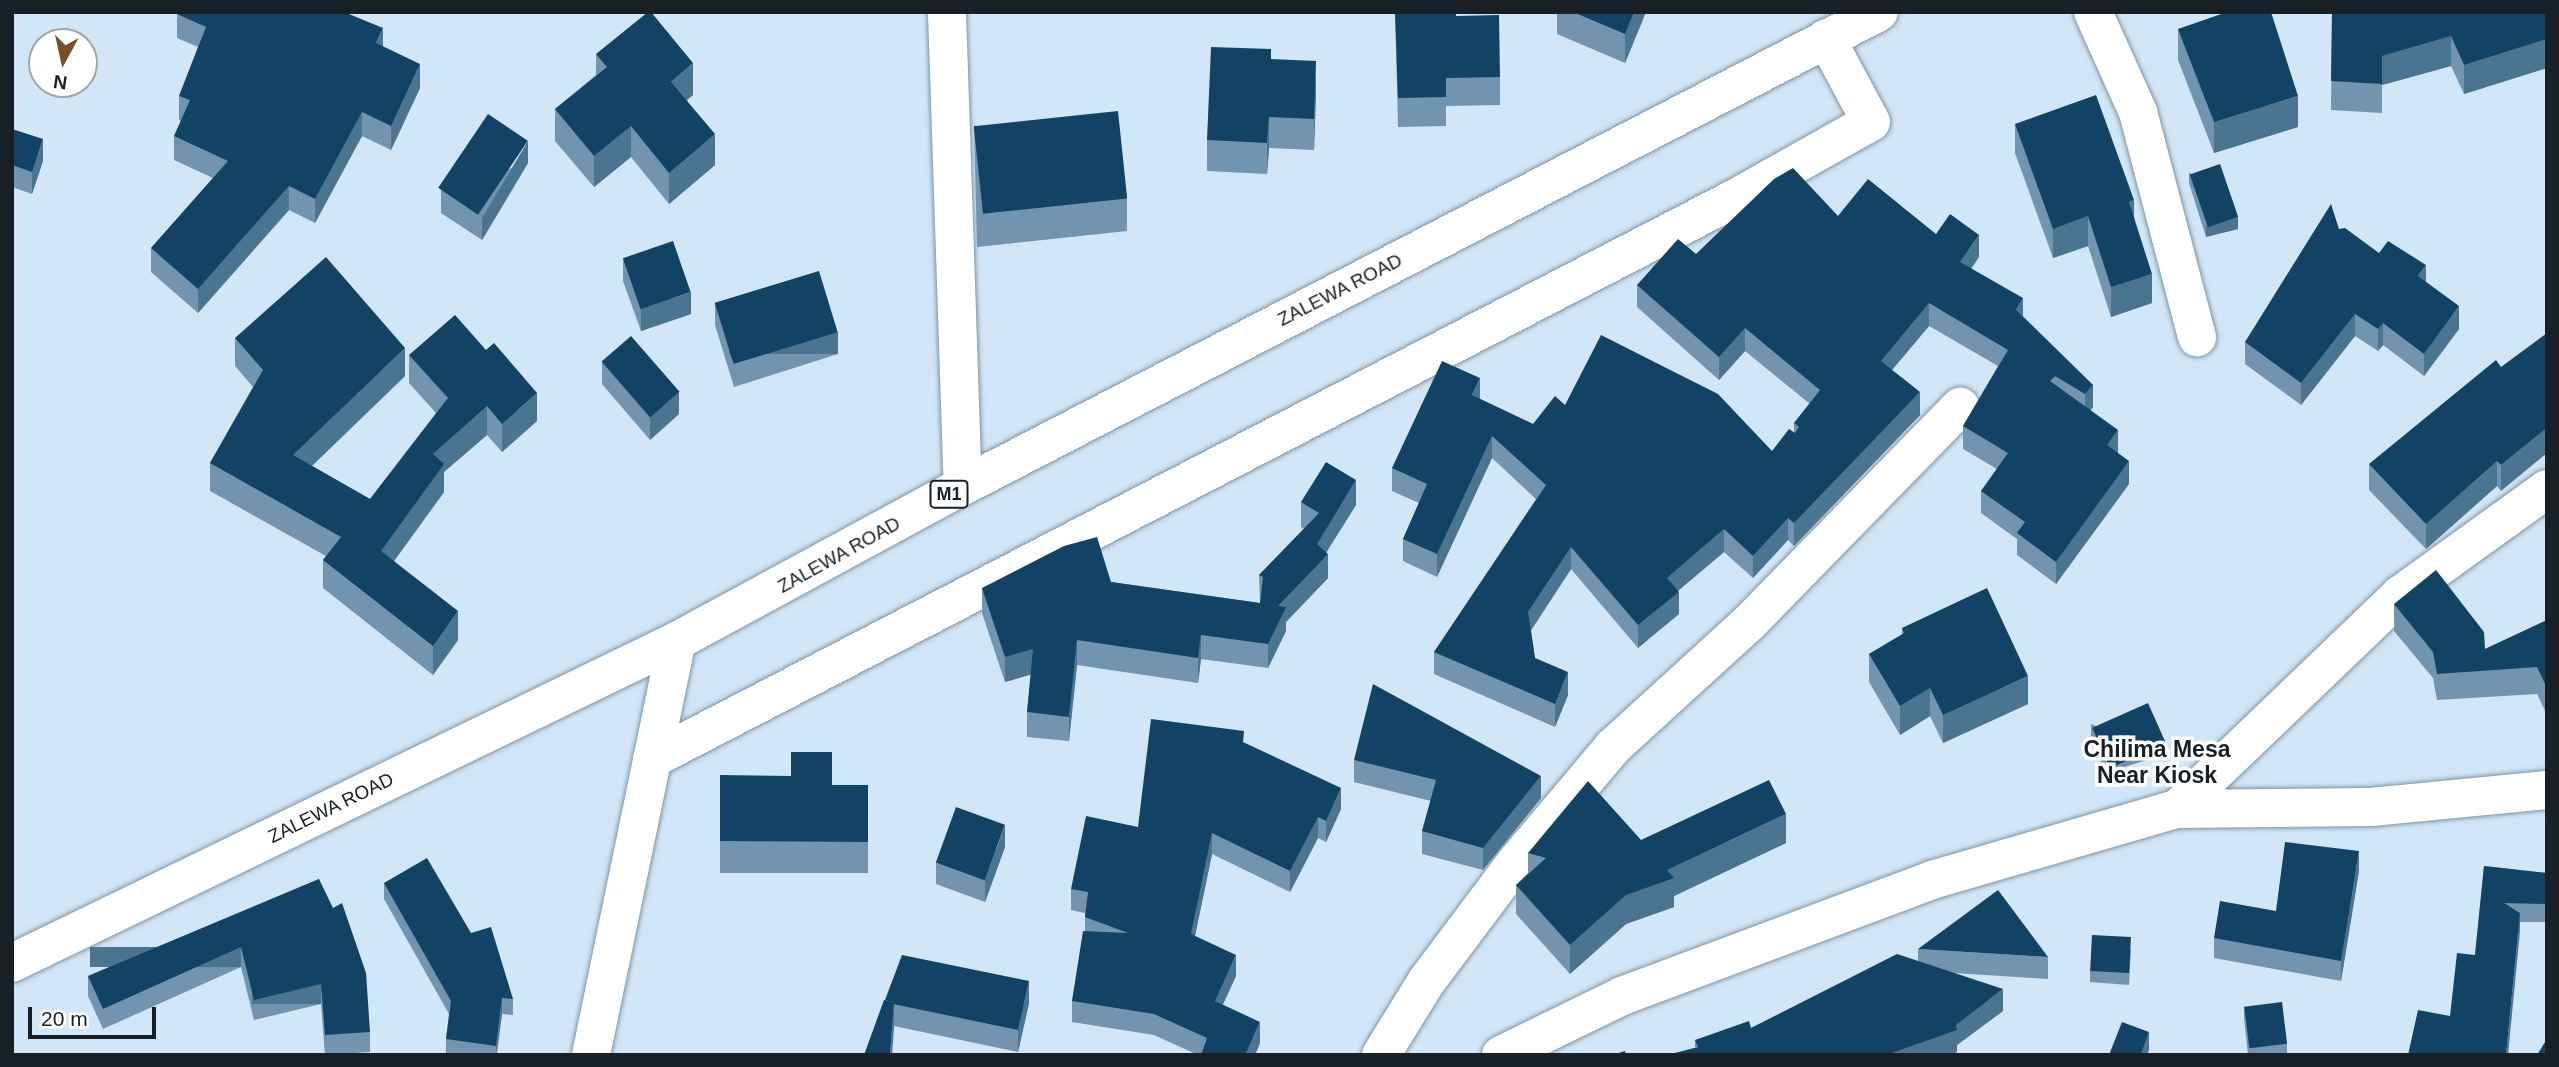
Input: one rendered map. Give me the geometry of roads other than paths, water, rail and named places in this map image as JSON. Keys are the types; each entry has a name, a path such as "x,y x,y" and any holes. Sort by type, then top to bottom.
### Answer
{"main road":[{"path":"947,12 963,486"},
{"name":"ZALEWA ROAD","path":"12,963 677,641 963,486 1879,12"},
{"path":"2093,12 2138,112 2197,337"},
{"path":"652,759 1732,200 1871,122 1826,38"},
{"path":"1381,1055 1426,982 1500,883 1613,747 1750,622 1960,407"},
{"path":"2177,809 2400,595 2547,489"},
{"path":"591,1055 677,641"},
{"path":"1501,1055 1622,996 1933,880 2177,809 2371,807 2547,790"}],"district":[{"name":"Chilima Mesa Near Kiosk","path":"2157,762"}]}
